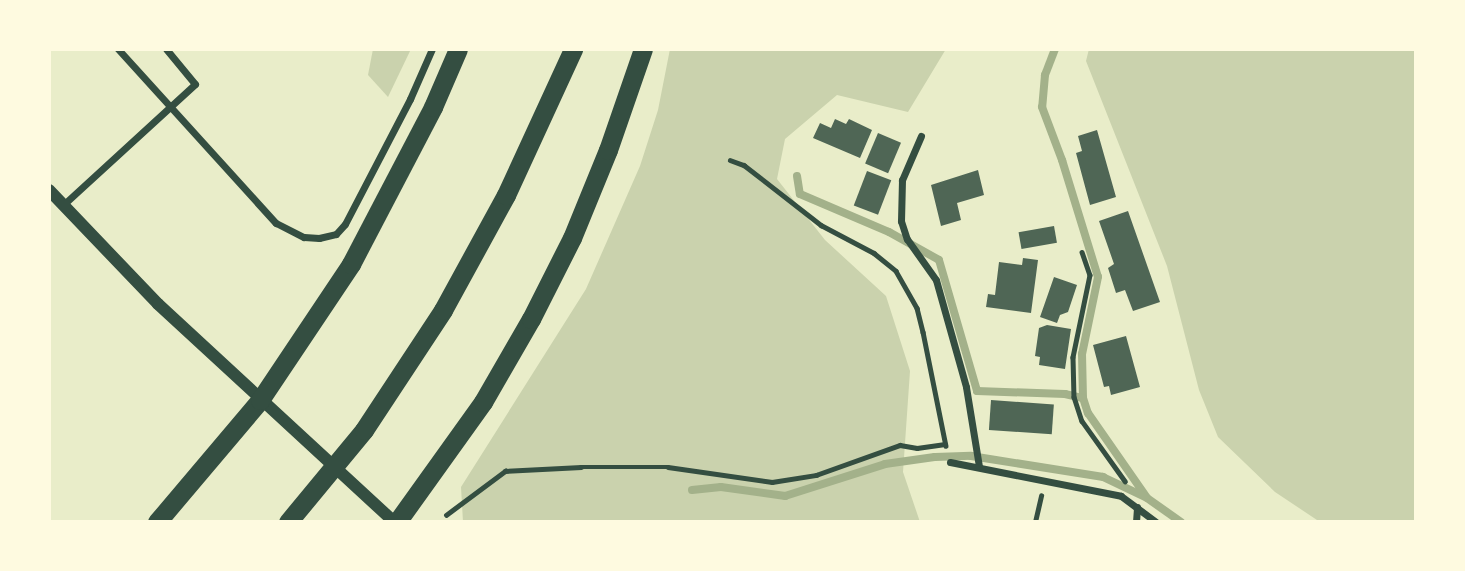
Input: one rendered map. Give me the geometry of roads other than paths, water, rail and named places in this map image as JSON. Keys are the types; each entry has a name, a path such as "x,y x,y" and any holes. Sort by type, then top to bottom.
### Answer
{"highway":[{"path":"157,522 260,400 351,264 433,107 458,49"},
{"path":"506,195 560,49"},
{"path":"288,522 364,430 443,310 506,195 573,49"},
{"path":"395,522 483,402 531,319 572,237 608,150 642,49"}],"street":[{"path":"118,49 276,223 304,237 328,238 336,234 353,210 432,49"},
{"path":"63,205 195,84 166,49"},
{"path":"921,136 902,180 901,221 907,239 936,280 966,387 979,466"},
{"path":"49,190 158,303 395,522"},
{"path":"950,462 1045,478 1121,496 1156,522"},
{"path":"1136,522 1137,507"}],"waterway":[{"path":"1055,49 1045,75 1042,107 1062,160 1098,277 1082,354 1083,398 1088,413 1147,498 1181,522"},
{"path":"797,176 800,194 889,232 939,260 977,391 1065,394 1083,398"},
{"path":"692,490 721,487 785,496 885,464 935,457 971,456 1103,477 1145,497"}]}
